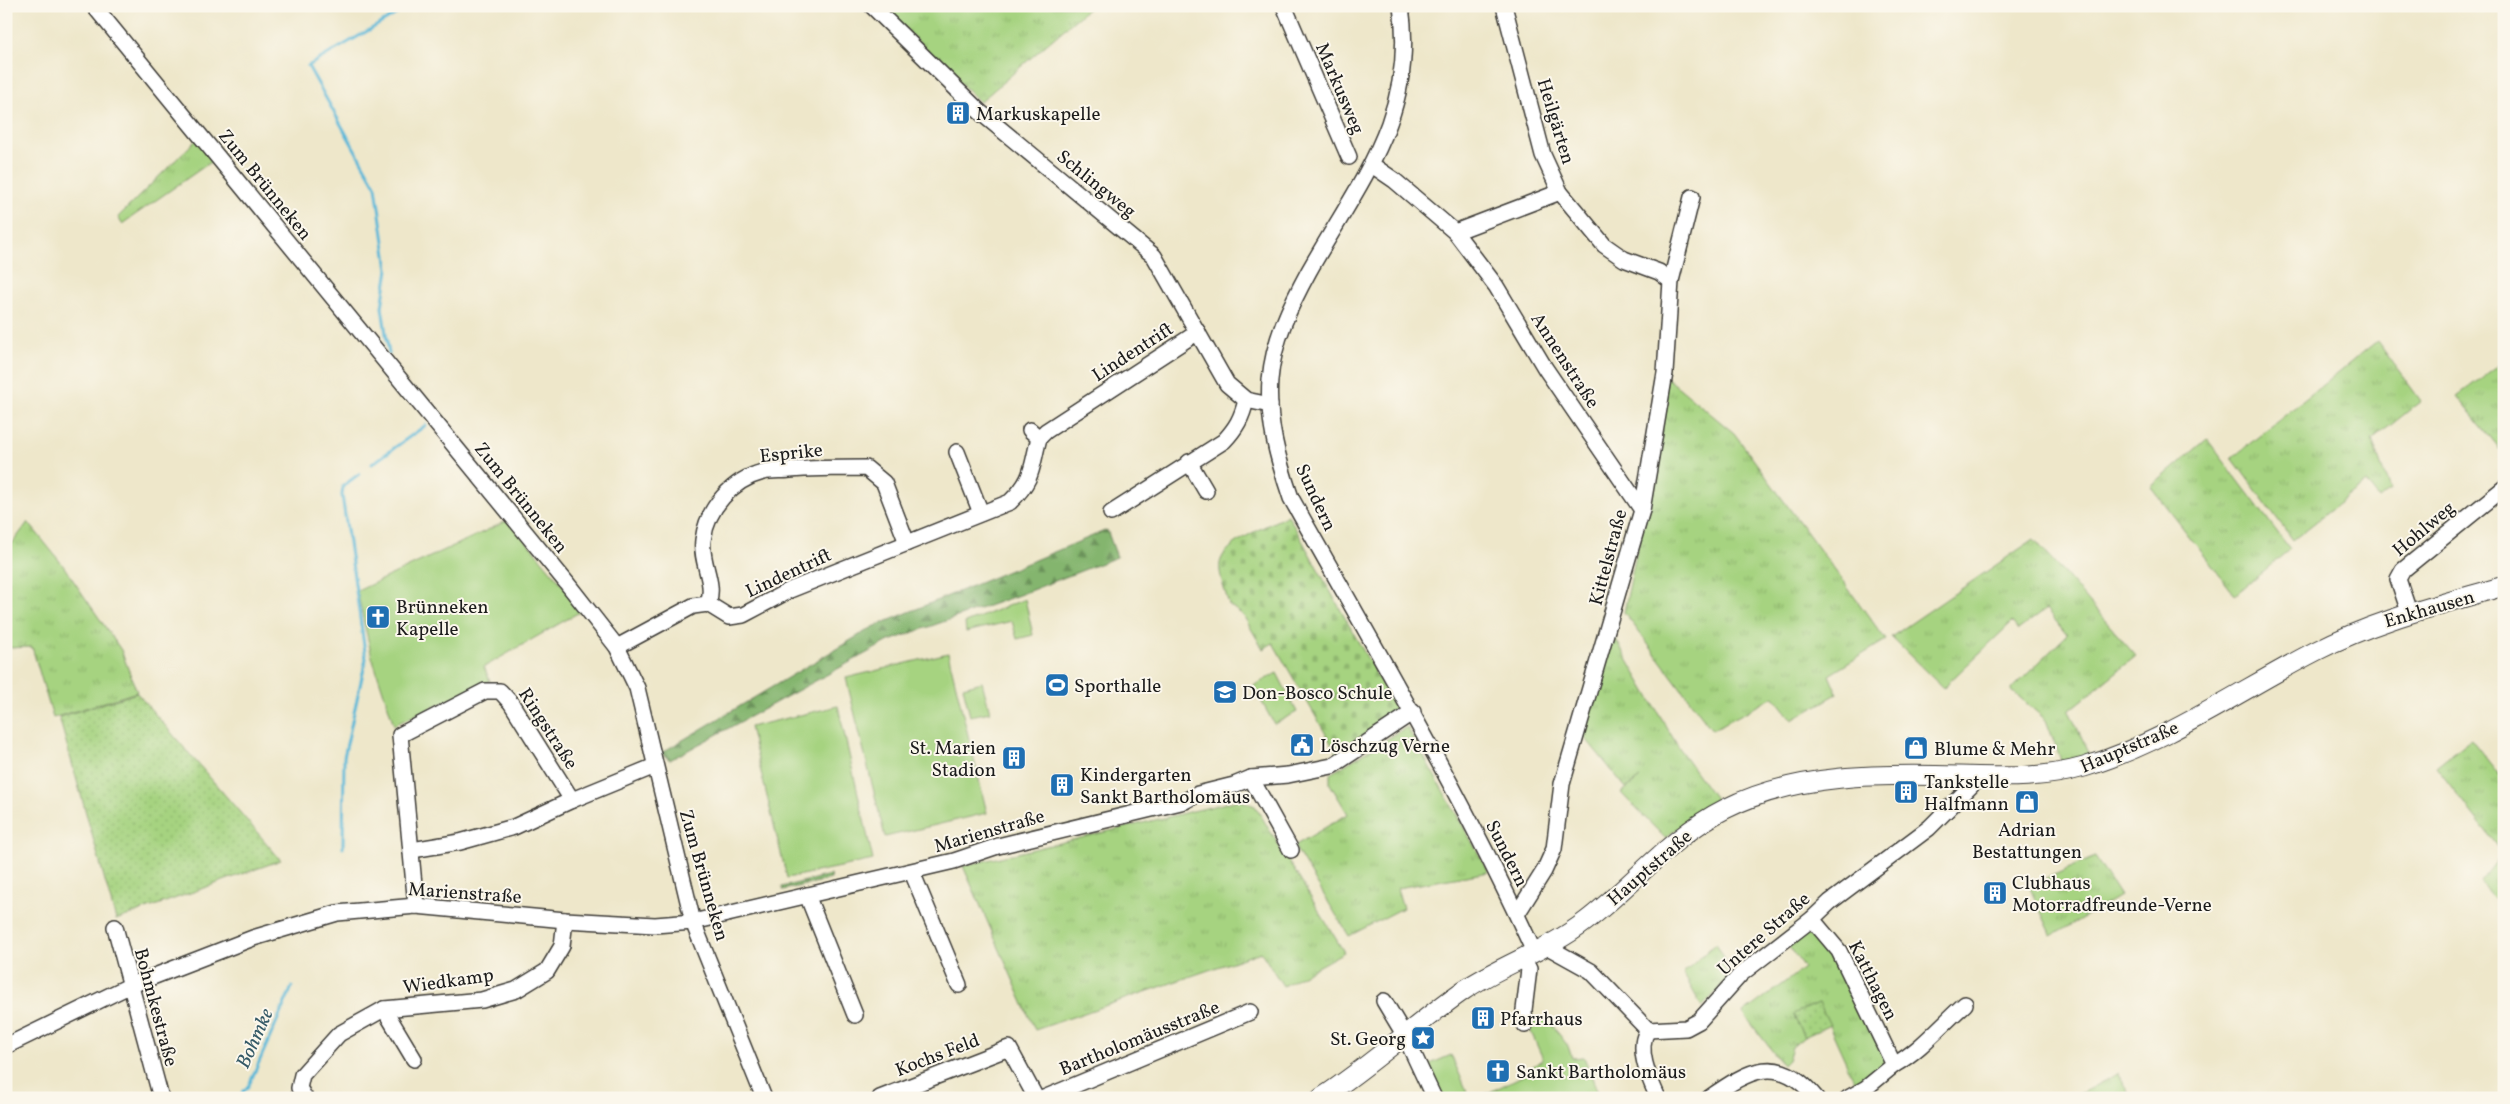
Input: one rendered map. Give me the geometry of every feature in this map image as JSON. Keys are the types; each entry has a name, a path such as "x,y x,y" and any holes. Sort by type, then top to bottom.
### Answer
{"main road":[{"name":"Enkhausen","path":"2354,632 2409,612 2504,586"},
{"name":"Hauptstraße","path":"1321,1098 1353,1077 1466,989 1584,923 1674,842 1726,808 1756,796 1843,777 2023,778 2054,774 2114,757 2148,742 2354,632"}],"street":[{"name":"Zum Brünneken","path":"94,6 566,582 617,647 637,688 693,922 764,1098"},
{"name":"Schlingweg","path":"872,6 980,112 1154,256 1227,384 1246,400 1270,405"},
{"name":"Markusweg","path":"1284,6 1349,158"},
{"name":"Sundern","path":"1401,6 1404,46 1399,95 1391,120 1372,165 1304,280 1284,322 1274,354 1270,380 1270,405 1279,462 1291,498 1413,712 1534,952 1529,969 1524,1010 1525,1025"},
{"name":"Heilgärten","path":"1504,6 1543,155 1560,192 1604,245 1624,259 1659,272 1671,282"},
{"name":"Annenstraße","path":"1372,165 1394,180 1455,232 1496,286 1545,368 1642,510"},
{"path":"1455,232 1560,192"},
{"name":"Kittelstraße","path":"1516,914 1544,871 1554,849 1562,784 1642,510 1664,372 1671,282 1692,197"},
{"name":"Lindentrift","path":"708,604 729,617 743,616 790,590 1010,502 1024,488 1032,471 1034,434 1046,431 1198,332"},
{"path":"1111,513 1224,441 1236,428 1243,416 1246,400"},
{"path":"957,452 982,513"},
{"path":"1189,462 1206,491"},
{"name":"Esprike","path":"708,604 712,592 704,564 703,540 710,517 724,495 742,480 764,472 866,468 884,483 907,543"},
{"name":"Hohlweg","path":"2409,612 2398,579 2403,570 2504,488"},
{"path":"617,647 693,606 708,604"},
{"name":"Ringstraße","path":"416,906 400,735 485,691 500,690 511,703 572,800"},
{"name":"Marienstraße","path":"6,1046 129,986 253,938 337,913 416,906 565,920 655,925 693,922 912,872 954,861 998,846 1185,802 1198,794 1234,785 1251,778 1288,775 1332,766 1413,712"},
{"path":"412,850 460,842 514,827 572,800 655,766"},
{"name":"Untere Straße","path":"1648,1030 1686,1028 1699,1021 1741,974 1812,919 1830,902 1929,828 1972,785 1972,777"},
{"path":"1251,778 1291,850"},
{"path":"912,872 959,985"},
{"path":"807,895 856,1015"},
{"name":"Katthagen","path":"1812,919 1839,951 1894,1064"},
{"name":"Wiedkamp","path":"305,1098 299,1088 302,1076 339,1034 384,1009 482,1000 516,990 547,971 562,946 565,920"},
{"name":"Bohmkestraße","path":"115,927 129,986 161,1098"},
{"path":"1534,952 1591,971 1648,1030 1645,1034 1643,1049 1658,1098"},
{"path":"1384,1000 1405,1036 1434,1098"},
{"path":"1848,1098 1866,1088 1894,1064 1915,1052 1944,1022 1965,1004"},
{"name":"Wiedkamp","path":"384,1009 414,1059"},
{"name":"Bartholomäusstraße","path":"1044,1098 1250,1012"},
{"name":"Kochs Feld","path":"880,1098 1009,1048 1036,1098"},
{"path":"1709,1098 1736,1079 1756,1070 1775,1070 1797,1077 1816,1098"}],"green space":[{"path":"882,6 1091,6 980,102"},
{"path":"198,138 215,159 122,224 118,217"},
{"path":"2377,341 2421,401 2372,440 2390,490 2379,499 2366,482 2293,540 2232,458"},
{"path":"2504,361 2504,454 2457,396"},
{"path":"1666,377 1734,433 1886,640 1829,675 1837,694 1792,720 1774,697 1712,730 1624,612 1646,507"},
{"path":"2207,439 2290,549 2235,595 2151,487"},
{"path":"1288,515 1400,717 1338,755 1273,643 1263,649 1243,615 1229,605 1221,578 1220,563 1223,555 1230,548 1249,535"},
{"path":"509,520 583,610 484,667 490,681 394,725 372,657 357,591"},
{"path":"28,522 62,564 121,650 137,692 53,718 32,647 6,648 6,552"},
{"path":"1107,530 1117,557 1019,595 889,641 670,760 661,753 873,627"},
{"path":"2034,539 2136,656 2069,711 2091,757 2062,763 2046,720 2011,690 2067,635 2046,609 2018,630 2012,622 1943,688 1891,637"},
{"path":"1025,599 1033,635 1017,639 1012,621 966,632 965,623"},
{"path":"1612,633 1680,750 1719,804 1689,820 1665,838 1621,793 1640,778 1626,788 1582,734"},
{"path":"948,653 987,813 885,837 846,678"},
{"path":"1277,673 1297,712 1274,724 1253,686"},
{"path":"982,682 990,712 970,716 963,687"},
{"path":"137,693 281,860 116,920 59,717"},
{"path":"838,706 873,860 787,878 750,727"},
{"path":"1407,727 1489,872 1397,888 1403,908 1349,936 1294,846 1348,814 1330,784 1330,774"},
{"path":"2471,739 2500,776 2504,774 2504,908 2480,882 2503,853 2436,767"},
{"path":"1239,800 1255,806 1344,952 1283,986 1261,952 1035,1030 963,866"},
{"path":"2095,857 2120,896 2052,936 2029,886"},
{"path":"830,875 831,879 783,890 782,887"},
{"path":"1812,928 1838,957 1886,1062 1857,1087 1819,1003 1793,1014 1804,1037 1792,1047 1788,1060 1783,1065 1743,1013 1804,968 1788,944"},
{"path":"1716,943 1733,974 1702,1007 1683,973"},
{"path":"1819,1003 1830,1025 1804,1037 1793,1014"},
{"path":"1546,1017 1568,1046 1572,1058 1584,1057 1600,1098 1478,1098 1528,1073 1528,1070 1543,1059 1528,1025"},
{"path":"1451,1055 1470,1098 1442,1098 1428,1065"},
{"path":"2117,1074 2132,1098 2072,1098"}],"waterway":[{"path":"389,354 382,307 388,269 376,187 308,66 410,6"},
{"path":"372,464 426,425"},
{"path":"343,848 344,757 366,659 342,495 343,486 359,474"},
{"name":"Bohmke","path":"238,1098 249,1085 292,987"}],"place":[{"name":"Markuskapelle","path":"958,113"},
{"name":"Brünneken Kapelle","path":"378,617"},
{"name":"Sporthalle","path":"1057,685"},
{"name":"Don-Bosco Schule","path":"1225,692"},
{"name":"Löschzug Verne","path":"1302,745"},
{"name":"Blume & Mehr","path":"1916,748"},
{"name":"St. Marien Stadion","path":"1014,758"},
{"name":"Kindergarten Sankt Bartholomäus","path":"1062,785"},
{"name":"Tankstelle Halfmann","path":"1906,792"},
{"name":"Adrian Bestattungen","path":"2027,802"},
{"name":"Clubhaus Motorradfreunde-Verne","path":"1995,893"},
{"name":"Pfarrhaus","path":"1483,1018"},
{"name":"St. Georg","path":"1423,1038"},
{"name":"Sankt Bartholomäus","path":"1498,1071"}]}
